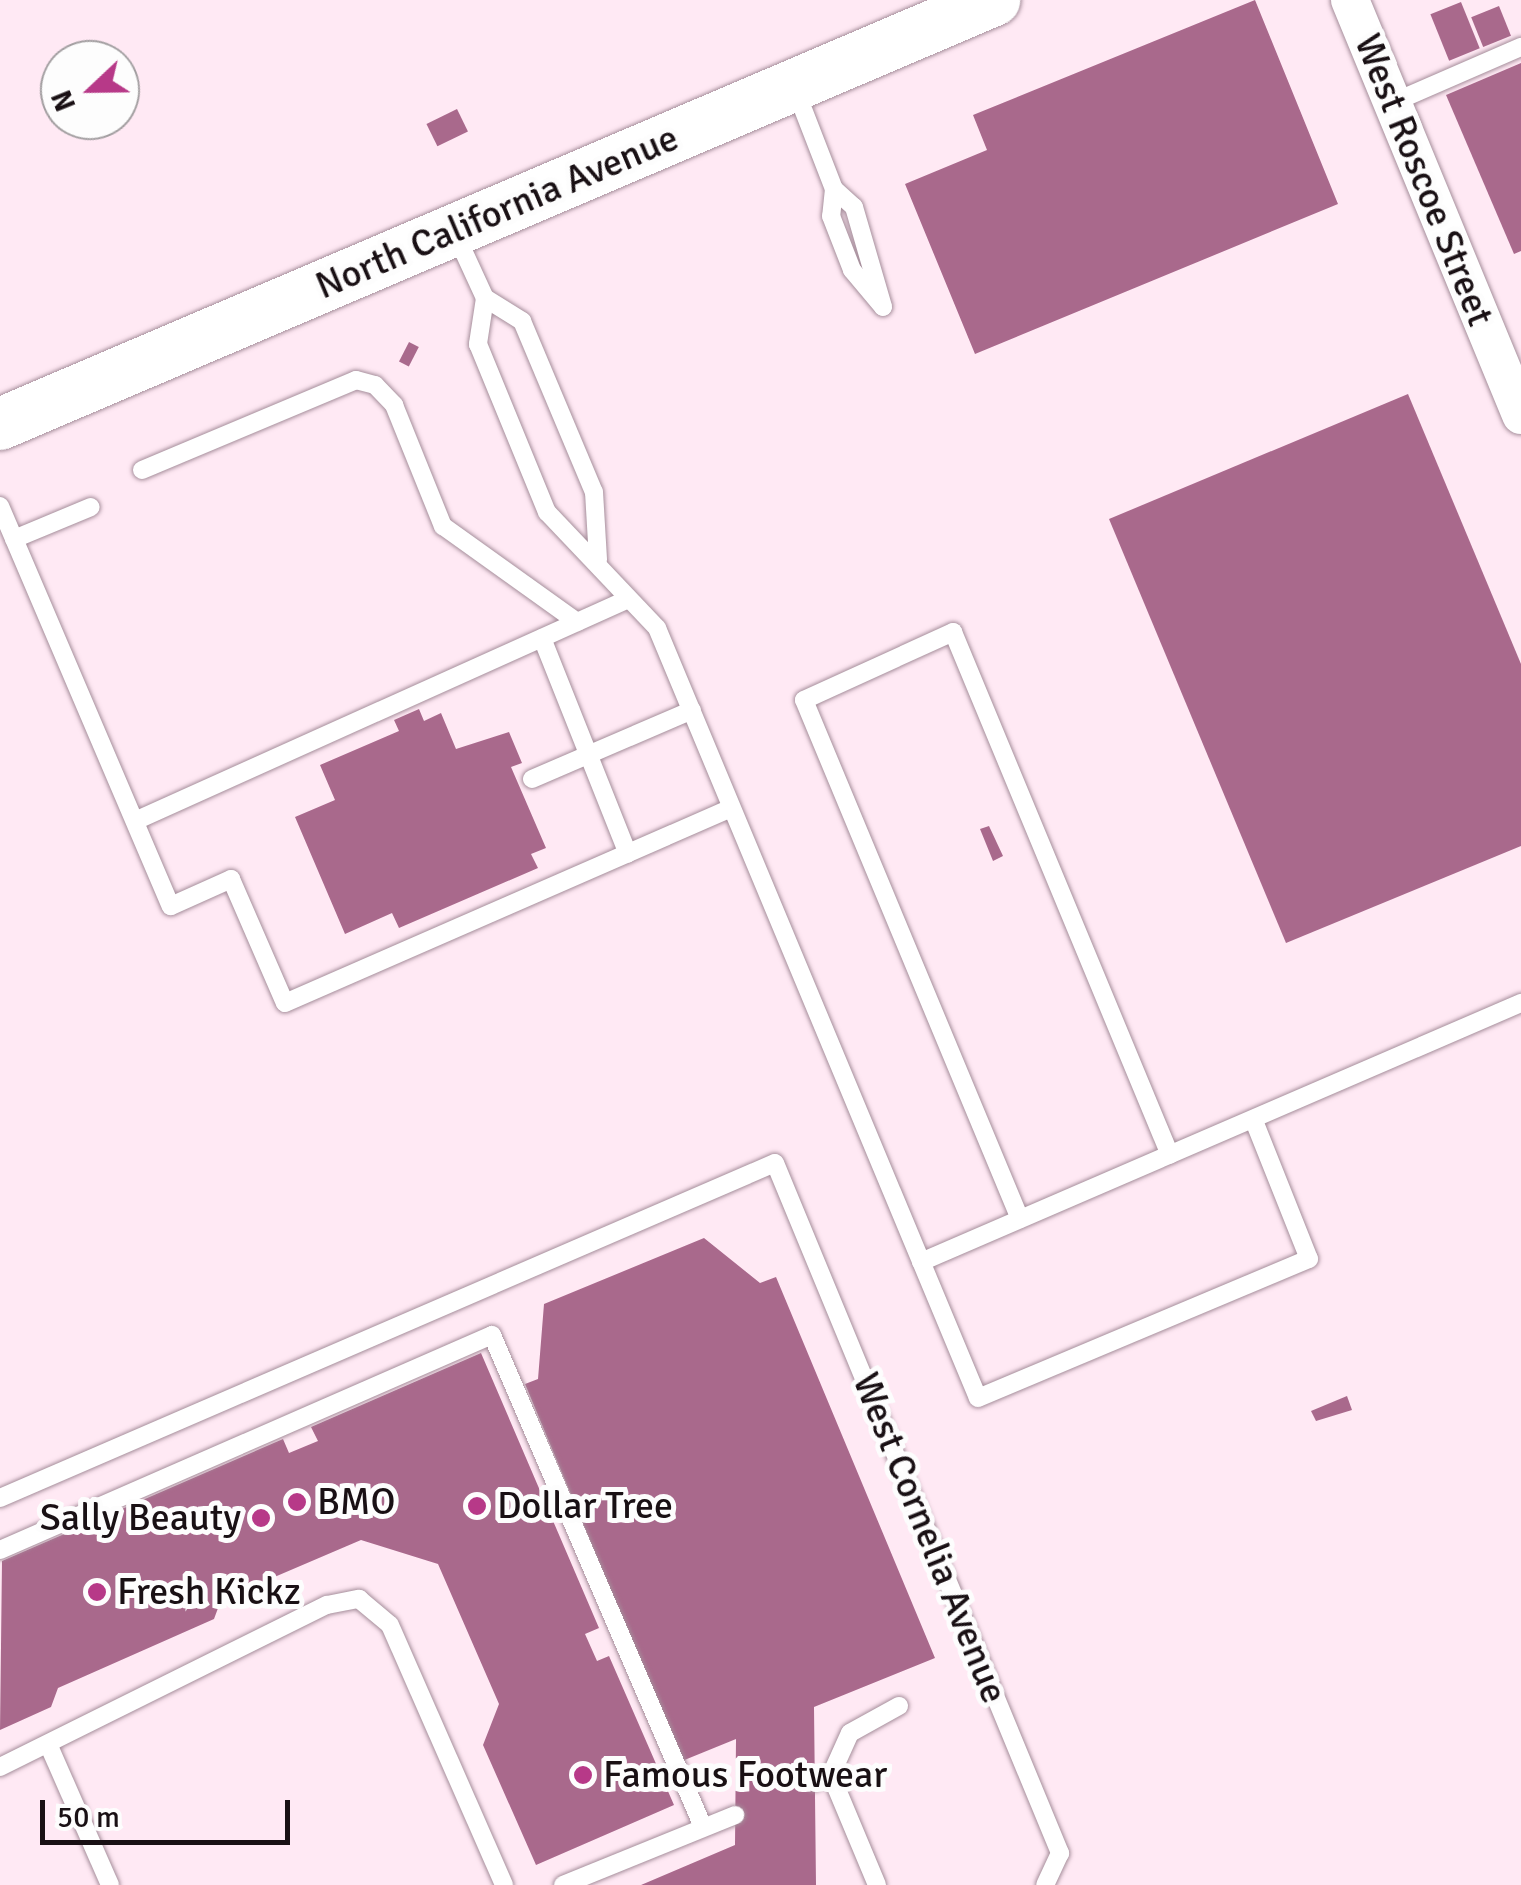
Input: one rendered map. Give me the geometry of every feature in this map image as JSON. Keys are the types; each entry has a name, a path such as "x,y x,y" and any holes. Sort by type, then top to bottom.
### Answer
{"street":[{"name":"North California Avenue","path":"0,424 994,0"},
{"name":"West Roscoe Street","path":"1350,0 1521,415"}],"lane":[{"path":"1392,103 1521,48"},
{"path":"794,86 834,189 854,206 884,306 852,270 830,216 834,189"},
{"path":"454,230 485,298 478,344 547,512 598,560 626,600 657,628 978,1398 1309,1260 1254,1121"},
{"path":"485,298 522,321 594,492 598,560"},
{"path":"142,470 356,380 375,385 394,405 444,526 577,622"},
{"path":"0,506 172,906 232,879 285,1003 732,808"},
{"path":"14,539 91,508"},
{"path":"134,821 626,600"},
{"path":"1020,1219 804,700 953,632 1170,1155"},
{"path":"542,638 628,854"},
{"path":"532,780 692,710"},
{"path":"921,1262 1254,1121 1521,1002"},
{"name":"West Cornelia Avenue","path":"0,1498 775,1163 1060,1853 1044,1885"},
{"path":"0,1550 492,1335 704,1827"},
{"path":"0,1767 327,1605 370,1602 390,1625 504,1885"},
{"path":"878,1885 822,1778 850,1733 899,1706"},
{"path":"49,1746 110,1885"},
{"path":"563,1885 735,1814"}],"building":[{"path":"1255,0 1338,204 975,354 905,184 987,150 973,115"},
{"path":"1461,2 1480,48 1449,61 1430,14"},
{"path":"1499,6 1511,36 1483,47 1471,17"},
{"path":"1521,63 1521,251 1514,254 1446,95"},
{"path":"457,109 468,131 437,146 426,124"},
{"path":"409,342 419,347 409,367 399,362"},
{"path":"1408,394 1521,664 1521,846 1286,943 1109,519"},
{"path":"419,709 424,721 441,713 456,749 509,732 522,763 511,767 546,848 531,854 538,868 399,928 392,913 345,934 295,817 335,800 320,765 399,731 394,720"},
{"path":"989,826 1003,856 993,861 980,829"},
{"path":"704,1238 760,1283 776,1277 935,1658 814,1707 816,1885 641,1885 735,1845 736,1739 682,1761 525,1384 538,1379 544,1304"},
{"path":"481,1353 599,1628 585,1634 597,1661 609,1656 674,1805 536,1865 483,1745 499,1704 438,1564 361,1540 221,1600 214,1619 58,1688 51,1707 0,1730 2,1561 283,1439 289,1453 318,1441 311,1427"},
{"path":"1347,1396 1352,1410 1316,1421 1311,1411"}],"place":[{"name":"BMO","path":"297,1502"},
{"name":"Dollar Tree","path":"477,1506"},
{"name":"Sally Beauty","path":"261,1518"},
{"name":"Fresh Kickz","path":"97,1592"},
{"name":"Famous Footwear","path":"583,1775"}]}
